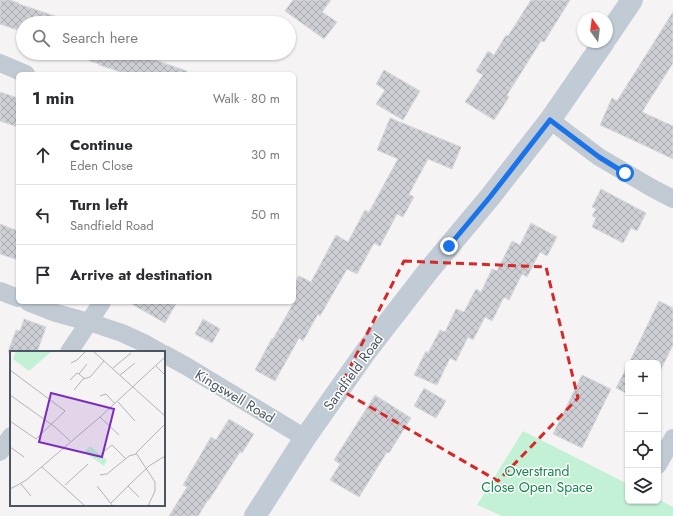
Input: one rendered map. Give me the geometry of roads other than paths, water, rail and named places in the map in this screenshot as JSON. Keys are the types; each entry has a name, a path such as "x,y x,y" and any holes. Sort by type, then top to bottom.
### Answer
{"street":[{"path":"613,28 632,0"},
{"name":"Sandfield Road","path":"255,516 305,438 367,350 429,270 490,197 550,120 600,48"},
{"path":"0,64 21,72"},
{"path":"550,120 599,157 652,188 673,198"},
{"path":"0,290 16,297"},
{"path":"33,304 56,313 122,333 158,351"},
{"path":"70,351 101,304"},
{"name":"Kingswell Road","path":"165,355 305,438"},
{"path":"0,452 10,437"},
{"path":"661,456 667,440"}],"park label":[{"name":"Overstrand Close Open Space","path":"537,480"}]}
